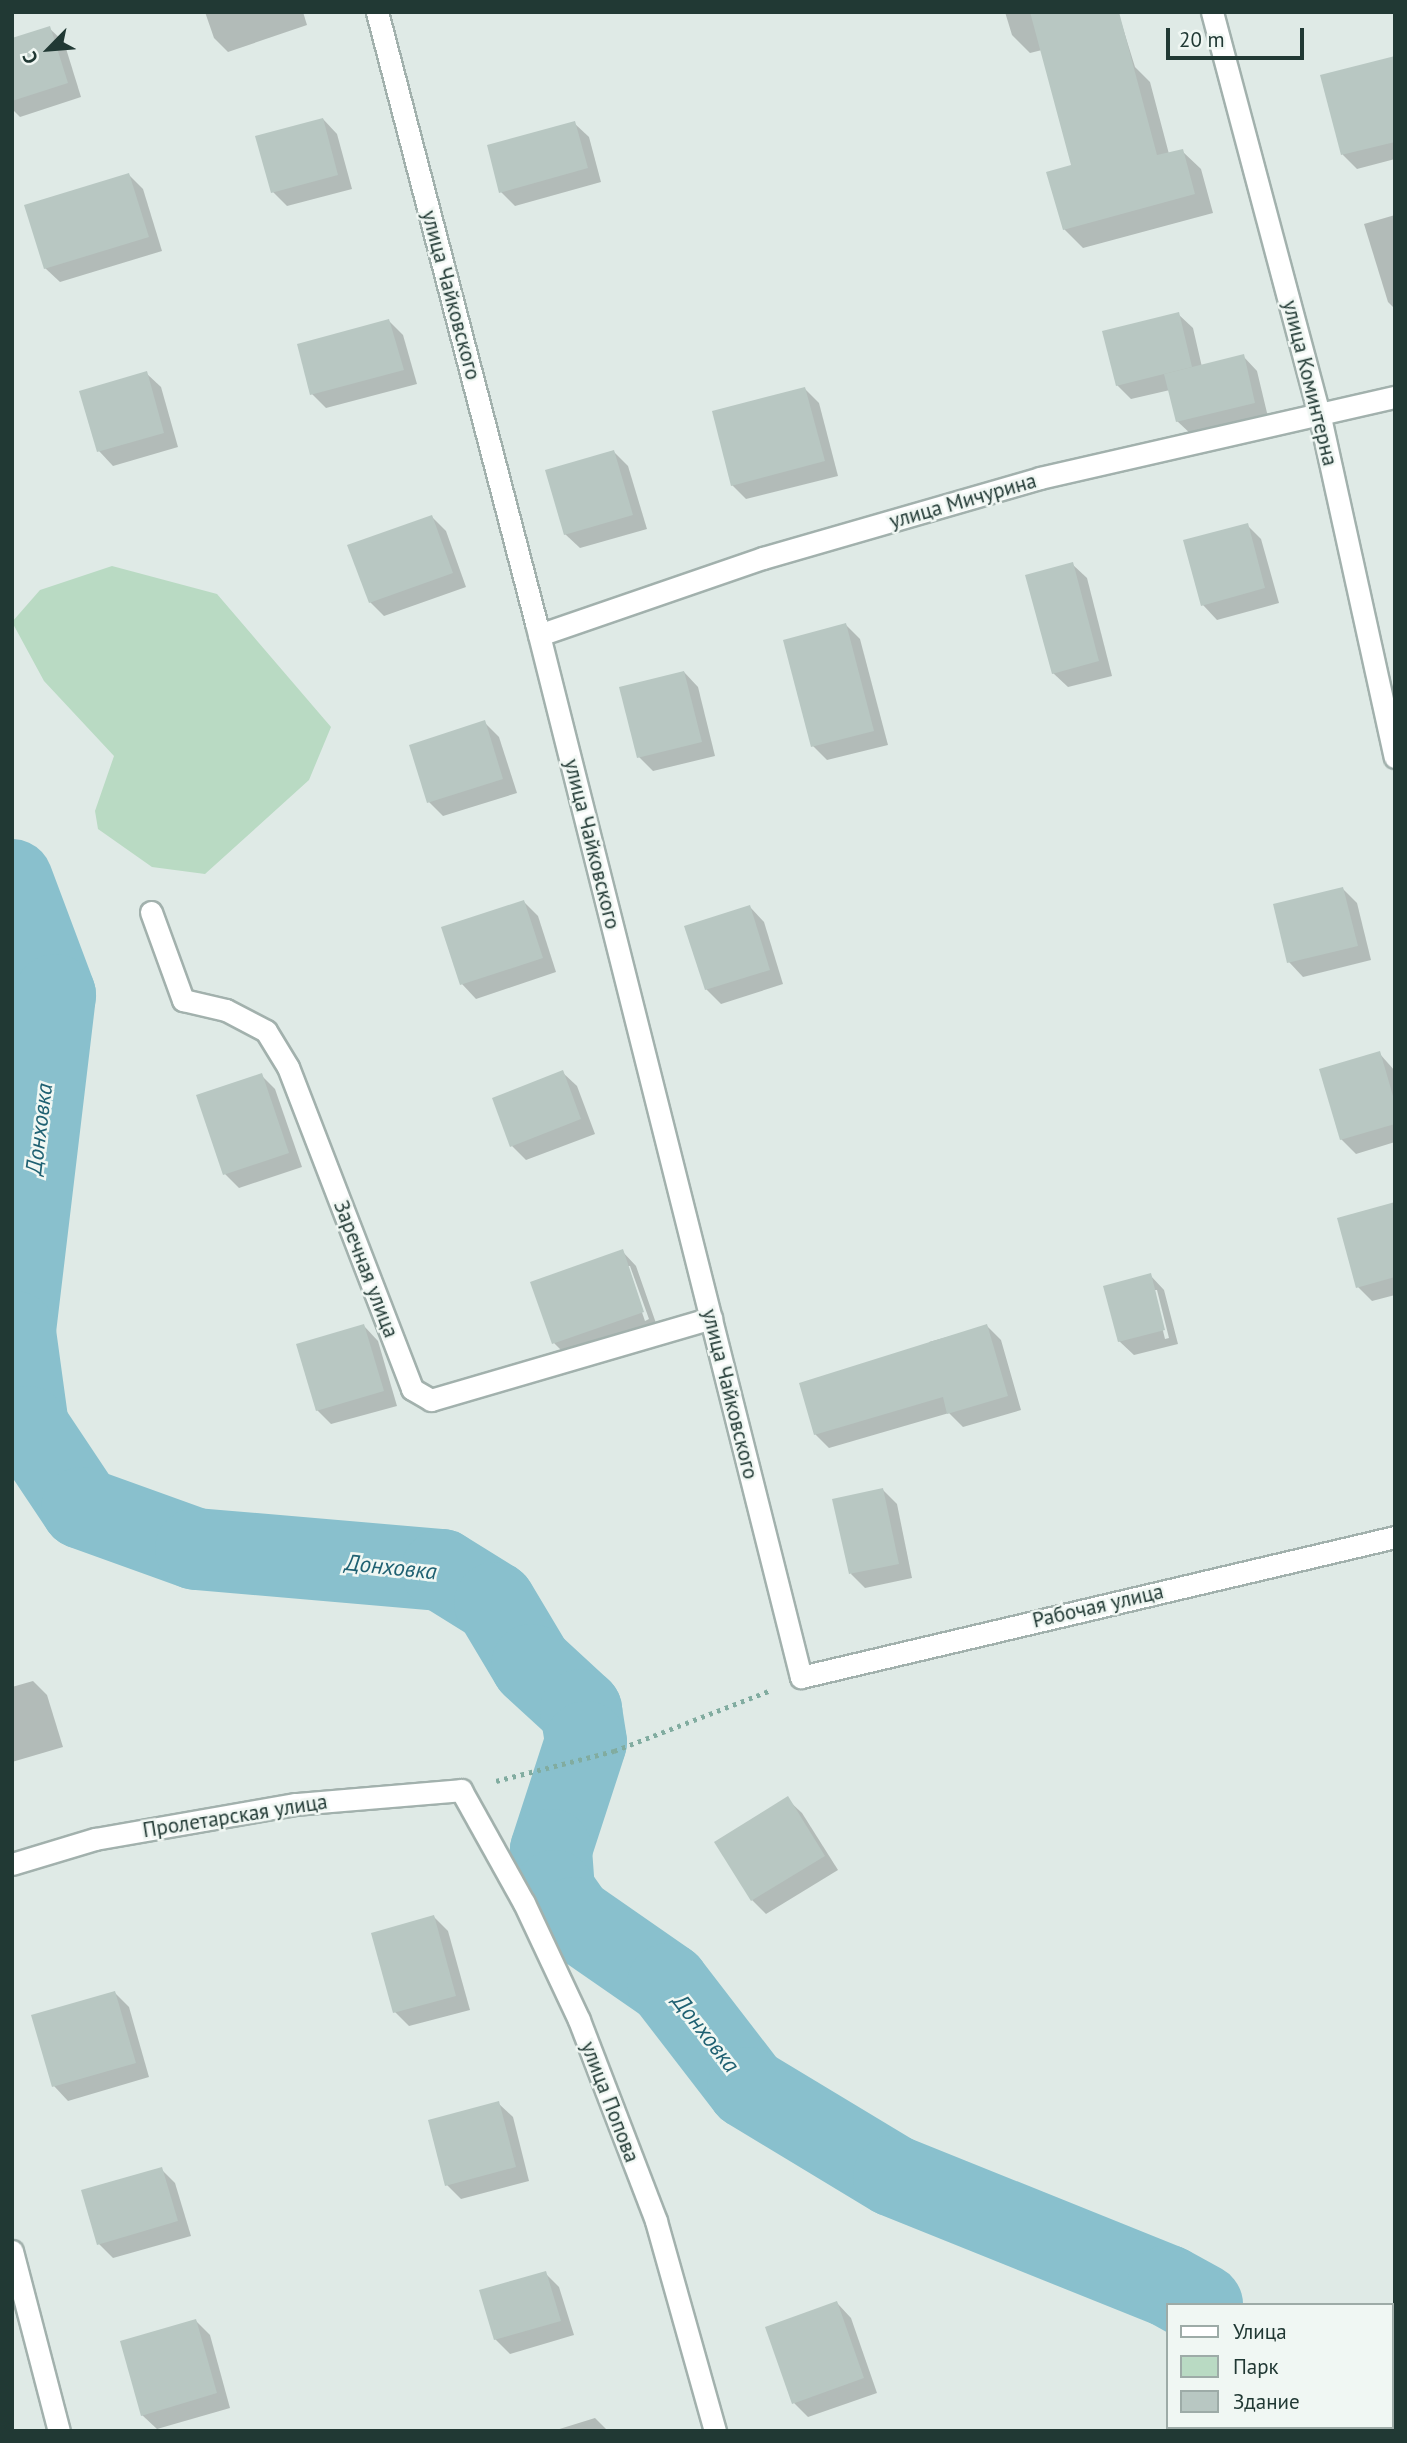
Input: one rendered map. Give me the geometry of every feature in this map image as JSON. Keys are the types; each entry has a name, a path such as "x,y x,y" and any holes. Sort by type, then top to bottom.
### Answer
{"street":[{"name":"улица Чайковского","path":"377,12 539,635 801,1677"},
{"name":"улица Коминтерна","path":"1212,12 1320,417 1395,757"},
{"name":"улица Мичурина","path":"539,635 763,558 1040,478 1320,417 1395,397"},
{"name":"Заречная улица","path":"151,912 183,1000 226,1010 266,1031 288,1066 412,1389 431,1400 711,1318"},
{"name":"Рабочая улица","path":"801,1677 1395,1537"},
{"name":"Пролетарская улица","path":"12,1864 95,1839 296,1804 461,1790"},
{"name":"улица Попова","path":"461,1790 524,1903 579,2020 656,2221 715,2431"},
{"path":"12,2252 59,2431"}],"path":[{"path":"461,1790 542,1767 614,1751 801,1677"}],"green space":[{"path":"112,566 217,594 331,727 309,780 205,874 152,867 98,829 95,811 114,756 44,681 12,622 40,590"}],"building":[{"path":"1030,12 1119,12 1157,155 1183,149 1195,194 1063,230 1046,172 1071,165"},
{"path":"50,26 68,83 12,101 12,38"},
{"path":"1395,56 1395,142 1341,155 1320,75"},
{"path":"323,118 338,175 271,193 255,136"},
{"path":"575,121 588,168 499,193 487,145"},
{"path":"129,173 149,237 44,269 24,205"},
{"path":"1179,312 1192,367 1116,386 1102,331"},
{"path":"389,319 404,370 310,395 297,344"},
{"path":"1244,354 1255,403 1176,422 1164,374"},
{"path":"147,371 164,433 97,452 79,391"},
{"path":"805,387 825,461 731,486 712,411"},
{"path":"614,450 633,515 564,535 545,470"},
{"path":"432,515 453,573 369,603 347,545"},
{"path":"1248,523 1265,588 1201,606 1183,540"},
{"path":"1073,562 1099,661 1052,674 1025,575"},
{"path":"846,623 874,731 811,747 783,640"},
{"path":"684,671 702,742 637,758 619,687"},
{"path":"485,720 503,779 427,803 409,745"},
{"path":"1343,887 1358,946 1287,963 1273,904"},
{"path":"524,900 543,958 460,985 441,927"},
{"path":"750,905 770,970 705,990 684,926"},
{"path":"1380,1051 1395,1103 1395,1124 1340,1140 1319,1069"},
{"path":"563,1070 581,1119 510,1147 492,1098"},
{"path":"262,1073 289,1153 223,1175 196,1095"},
{"path":"1395,1202 1395,1277 1356,1288 1337,1218"},
{"path":"623,1249 644,1312 552,1344 530,1282"},
{"path":"1151,1273 1165,1330 1118,1342 1103,1286"},
{"path":"364,1324 384,1391 316,1411 296,1344"},
{"path":"987,1324 1008,1396 947,1414 943,1397 814,1435 799,1383"},
{"path":"883,1488 899,1564 849,1574 832,1499"},
{"path":"788,1796 825,1856 751,1901 714,1842"},
{"path":"434,1915 456,1996 393,2013 371,1933"},
{"path":"115,1991 136,2063 52,2087 31,2015"},
{"path":"499,2101 516,2167 445,2186 428,2120"},
{"path":"162,2167 178,2221 97,2245 81,2190"},
{"path":"546,2271 561,2321 494,2340 479,2290"},
{"path":"837,2301 864,2378 792,2404 765,2327"},
{"path":"196,2319 217,2393 141,2416 120,2341"}],"waterway":[{"name":"Донховка","path":"12,880 55,995 15,1332 28,1427 82,1508 196,1549 442,1570 495,1603 532,1665 581,1710 586,1742 551,1850 554,1891 573,1918 668,1984 748,2088 894,2176 1168,2286 1198,2303"}]}
